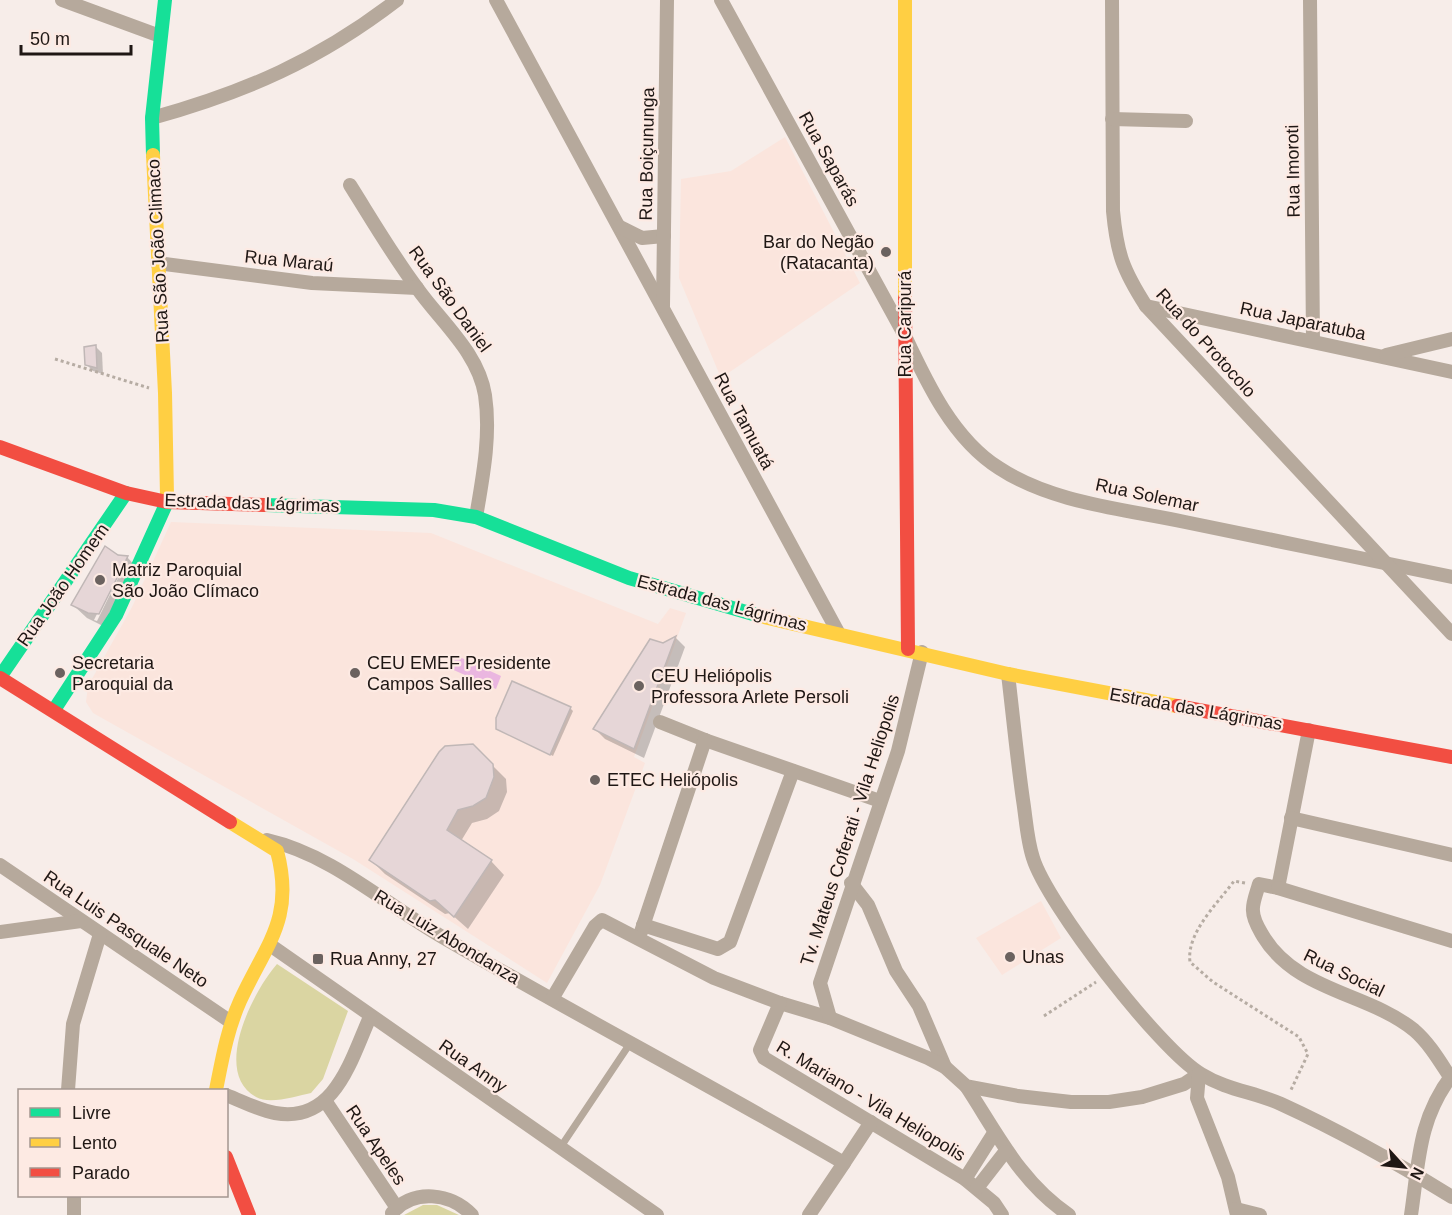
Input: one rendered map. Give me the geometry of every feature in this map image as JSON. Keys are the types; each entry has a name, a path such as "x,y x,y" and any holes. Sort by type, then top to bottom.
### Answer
{"street":[{"path":"62,0 160,36"},
{"name":"Rua São João Climaco","path":"165,0 152,118 157,263 165,393 166,502"},
{"path":"152,118 254,86 313,57 397,0"},
{"name":"Rua Tamuatá","path":"496,0 839,634"},
{"name":"Rua Boiçununga","path":"663,308 667,0"},
{"name":"Rua Saparás","path":"721,0 905,336"},
{"name":"Rua Caripurá","path":"905,0 905,336 915,650"},
{"name":"Rua do Protocolo","path":"1112,0 1112,119 1116,242 1124,273 1146,306 1452,634"},
{"name":"Rua Imoroti","path":"1310,0 1313,341"},
{"path":"1112,119 1186,121"},
{"name":"Rua São Daniel","path":"350,185 417,288 476,365 485,393 488,422 476,517"},
{"path":"618,225 642,238 664,236"},
{"name":"Rua Maraú","path":"157,263 312,283 417,288"},
{"name":"Rua Japaratuba","path":"1146,306 1452,372"},
{"name":"Rua Solemar","path":"905,336 926,381 947,414 975,448 997,467 1024,482 1087,502 1452,577"},
{"path":"1381,357 1452,339"},
{"name":"Estrada das Lágrimas","path":"0,447 126,493 166,502 434,510 476,517 640,582 703,601 1008,674 1452,757"},
{"name":"Rua João Homem","path":"0,677 126,493"},
{"path":"54,710 116,615 166,502"},
{"name":"Tv. Mateus Coferati - Vila Heliopolis","path":"830,1018 820,983 912,700 915,650"},
{"path":"1008,674 1032,857 1043,884 1108,974 1169,1049 1200,1074 1233,1090 1284,1106 1334,1128 1452,1197"},
{"name":"Rua Luiz Abondanza","path":"0,677 259,838 291,846 327,864 442,937 844,1163"},
{"path":"660,722 880,801"},
{"path":"1278,888 1309,730"},
{"path":"641,931 705,740"},
{"path":"552,999 598,922 602,920 718,949 730,942 793,771"},
{"path":"1291,818 1452,855"},
{"path":"216,1089 231,1022 270,945 280,919 286,887 277,851 259,838"},
{"name":"Rua Luis Pasquale Neto","path":"0,865 231,1022"},
{"path":"851,883 868,905 896,971 919,1006 945,1066"},
{"path":"1259,884 1452,940"},
{"name":"Rua Social","path":"1259,884 1252,911 1257,926 1270,948 1303,975 1379,1010 1413,1030 1432,1049 1451,1076"},
{"path":"0,932 81,921"},
{"path":"641,931 714,978 780,1003 830,1018 945,1066 966,1086 1005,1152 1045,1197 1069,1215"},
{"path":"68,1089 73,1024 100,934"},
{"name":"Rua Anny","path":"270,945 370,1017 657,1215"},
{"name":"R. Mariano - Vila Heliopolis","path":"780,1003 760,1050 761,1054 965,1179 977,1188 1002,1215"},
{"path":"228,1096 276,1113 300,1112 326,1102 340,1083 370,1017"},
{"path":"966,1086 1061,1101 1109,1102 1142,1097 1184,1084 1200,1074"},
{"path":"1200,1074 1197,1098 1228,1177 1236,1212 1260,1215"},
{"path":"1411,1215 1423,1129 1433,1103 1451,1076"},
{"name":"Rua Apeles","path":"326,1102 394,1212"},
{"path":"815,1213 871,1122"},
{"path":"965,1179 994,1132"},
{"path":"977,1188 1005,1152"},
{"path":"228,1162 249,1215"},
{"path":"394,1212 412,1199 430,1195 448,1198 463,1206 472,1215"},
{"path":"74,1197 74,1215"}],"lane":[{"path":"560,1148 631,1042"}],"path":[{"path":"55,359 165,393"},
{"path":"1259,884 1234,881 1196,935 1189,955 1196,969 1299,1037 1308,1054 1284,1106"},
{"path":"1044,1016 1108,974"}],"shaded area":[{"path":"785,137 860,283 721,378 679,278 681,179 731,171"},
{"path":"171,522 431,533 658,624 670,608 686,613 634,757 645,763 600,885 547,983 353,859 93,713 86,702 88,686 132,607"},
{"path":"453,654 501,676 496,689 447,667"},
{"name":"Unas","path":"1041,901 1061,938 1002,975 976,938"},
{"path":"277,964 348,1011 323,1079 311,1093 268,1100 256,1097 243,1085 237,1069 237,1051 248,1011"},
{"path":"423,1205 437,1205 459,1215 404,1215"}],"building":[{"path":"96,345 97,368 85,365 84,347"},
{"name":"Matriz Paroquial São João Clímaco","path":"105,546 118,555 128,556 99,614 88,613 71,605"},
{"name":"CEU Heliópolis Professora Arlete Persoli","path":"676,636 634,749 593,729 650,639 663,643"},
{"path":"512,681 571,707 550,755 496,729 496,718"},
{"path":"473,744 493,764 494,777 486,798 473,806 458,810 447,830 492,860 454,917 435,900 430,901 369,860 439,752 445,746"}],"traffic: fast":[{"path":"153,155 152,118 165,0"},
{"path":"0,677 126,493"},
{"path":"54,710 116,615 167,502 167,496"},
{"path":"265,505 434,510 476,517 629,578 760,616"}],"traffic: slow":[{"path":"905,0 905,298"},
{"path":"153,155 165,393 167,496"},
{"path":"760,616 1008,674 1177,706"},
{"path":"216,1089 232,1023 240,1001 275,930 282,895 282,875 277,851 230,822"}],"traffic: jam":[{"path":"905,298 908,649"},
{"path":"0,447 126,493 167,502 265,505"},
{"path":"0,678 230,822"},
{"path":"1177,706 1452,757"},
{"path":"228,1162 249,1215"}],"place":[{"name":"Bar do Negão (Ratacanta)","path":"886,252"},
{"name":"Matriz Paroquial São João Clímaco","path":"100,580"},
{"name":"Secretaria Paroquial da","path":"60,673"},
{"name":"CEU EMEF Presidente Campos Sallles","path":"355,673"},
{"name":"CEU Heliópolis Professora Arlete Persoli","path":"639,686"},
{"name":"ETEC Heliópolis","path":"595,780"},
{"name":"Unas","path":"1010,957"},
{"name":"Rua Anny, 27","path":"318,959"}]}
